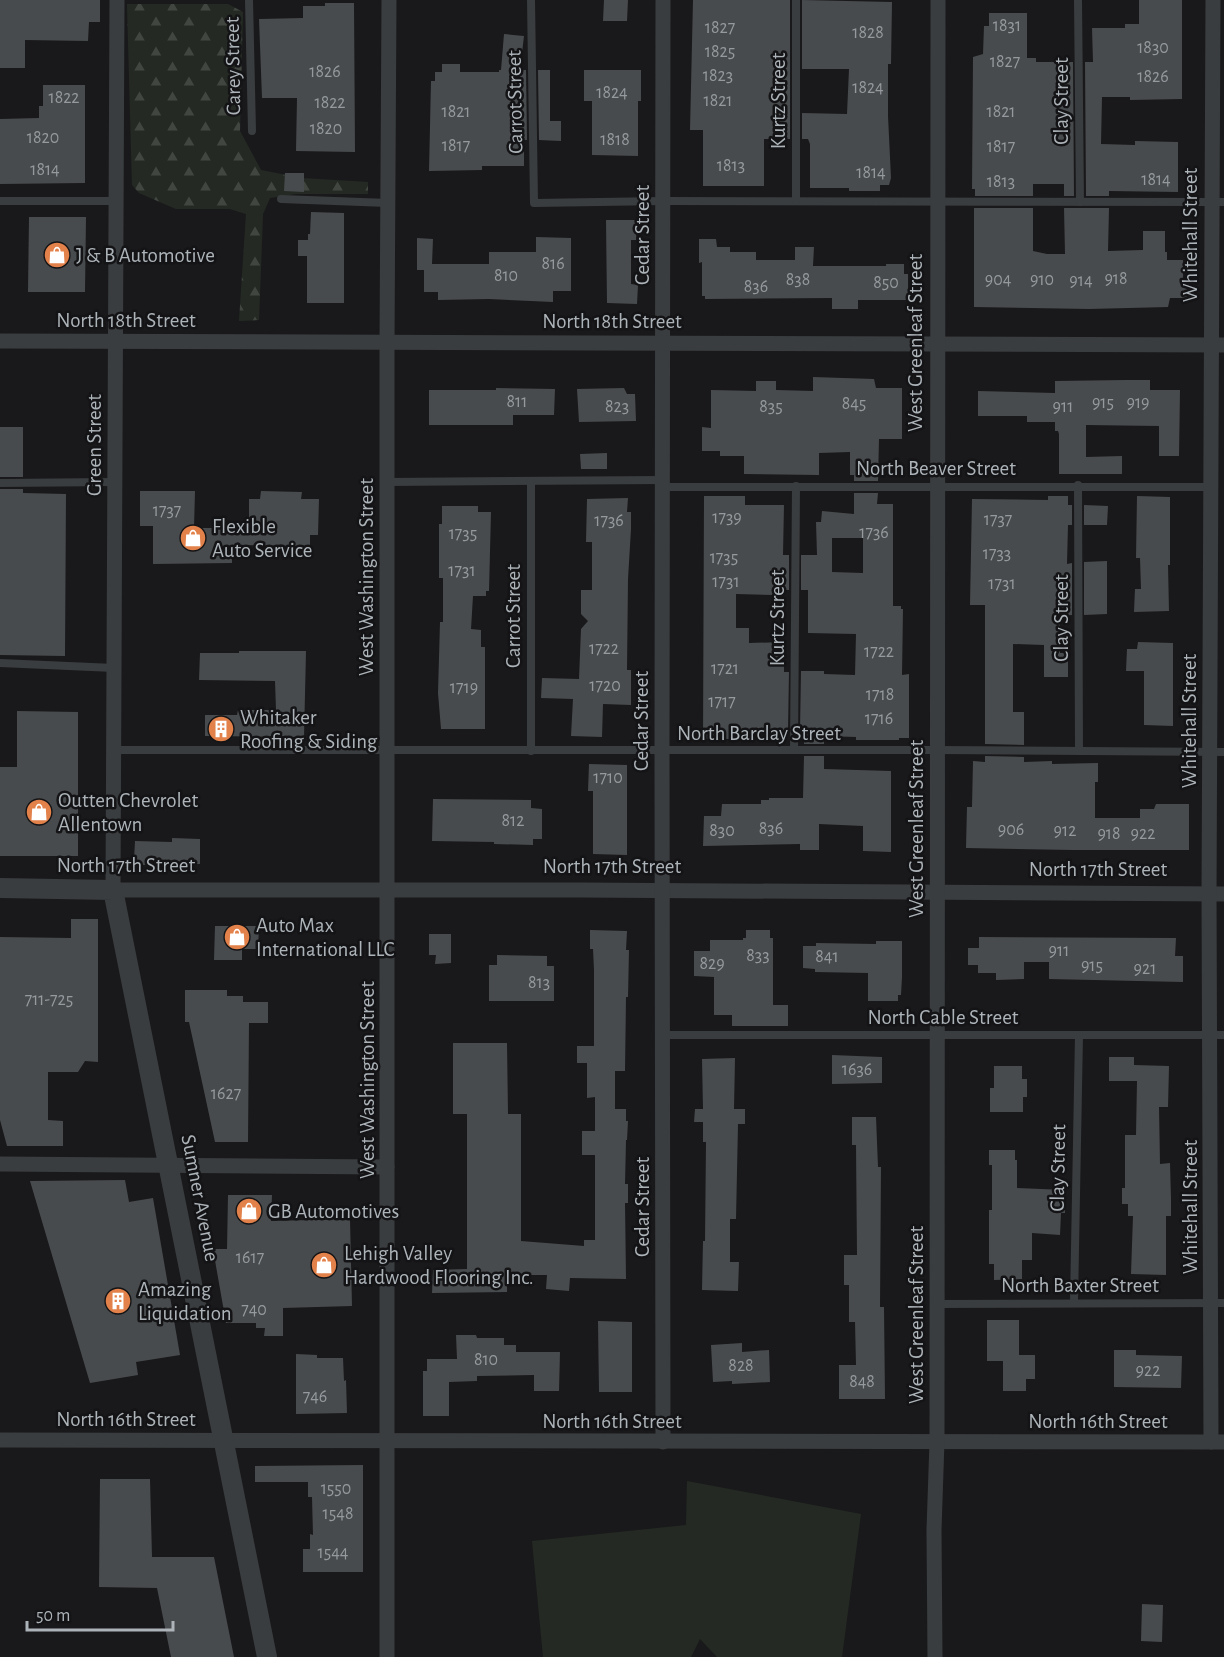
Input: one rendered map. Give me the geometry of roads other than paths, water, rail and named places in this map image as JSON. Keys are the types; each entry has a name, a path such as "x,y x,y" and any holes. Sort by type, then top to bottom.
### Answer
{"street":[{"name":"Green Street","path":"113,890 117,0"},
{"name":"West Washington Street","path":"387,1657 389,0"},
{"name":"Cedar Street","path":"663,0 663,1442"},
{"name":"West Greenleaf Street","path":"935,1657 938,0"},
{"name":"Whitehall Street","path":"1213,0 1218,202 1217,345 1210,487 1217,752 1218,1442"},
{"name":"North 18th Street","path":"0,341 1217,345"},
{"name":"North 17th Street","path":"0,888 1217,894"},
{"name":"Sumner Avenue","path":"113,890 267,1657"},
{"path":"0,1164 387,1167"},
{"name":"North 16th Street","path":"0,1440 1218,1442"}],"lane":[{"name":"Carey Street","path":"249,0 252,131"},
{"name":"Carrot Street","path":"531,0 534,202 663,201"},
{"name":"Kurtz Street","path":"796,0 796,201"},
{"name":"Clay Street","path":"1078,0 1080,202"},
{"path":"281,199 388,203"},
{"path":"0,201 116,201"},
{"path":"663,201 1218,202"},
{"path":"0,483 115,482"},
{"name":"North Beaver Street","path":"387,482 1210,487"},
{"name":"Carrot Street","path":"531,482 531,751"},
{"name":"Kurtz Street","path":"795,750 796,486"},
{"name":"Clay Street","path":"1078,486 1079,751"},
{"path":"0,663 114,668"},
{"name":"North Barclay Street","path":"114,750 1217,752"},
{"name":"North Cable Street","path":"663,1035 1217,1035"},
{"name":"Clay Street","path":"1074,1302 1079,1035"},
{"name":"North Baxter Street","path":"937,1304 1217,1303"}],"place":[{"name":"J & B Automotive","path":"57,255"},
{"name":"Flexible Auto Service","path":"193,538"},
{"name":"Whitaker Roofing & Siding","path":"221,729"},
{"name":"Outten Chevrolet Allentown","path":"39,812"},
{"name":"Auto Max International LLC","path":"237,937"},
{"name":"GB Automotives","path":"249,1211"},
{"name":"Lehigh Valley Hardwood Flooring Inc.","path":"324,1265"},
{"name":"Amazing Liquidation","path":"118,1301"}]}
